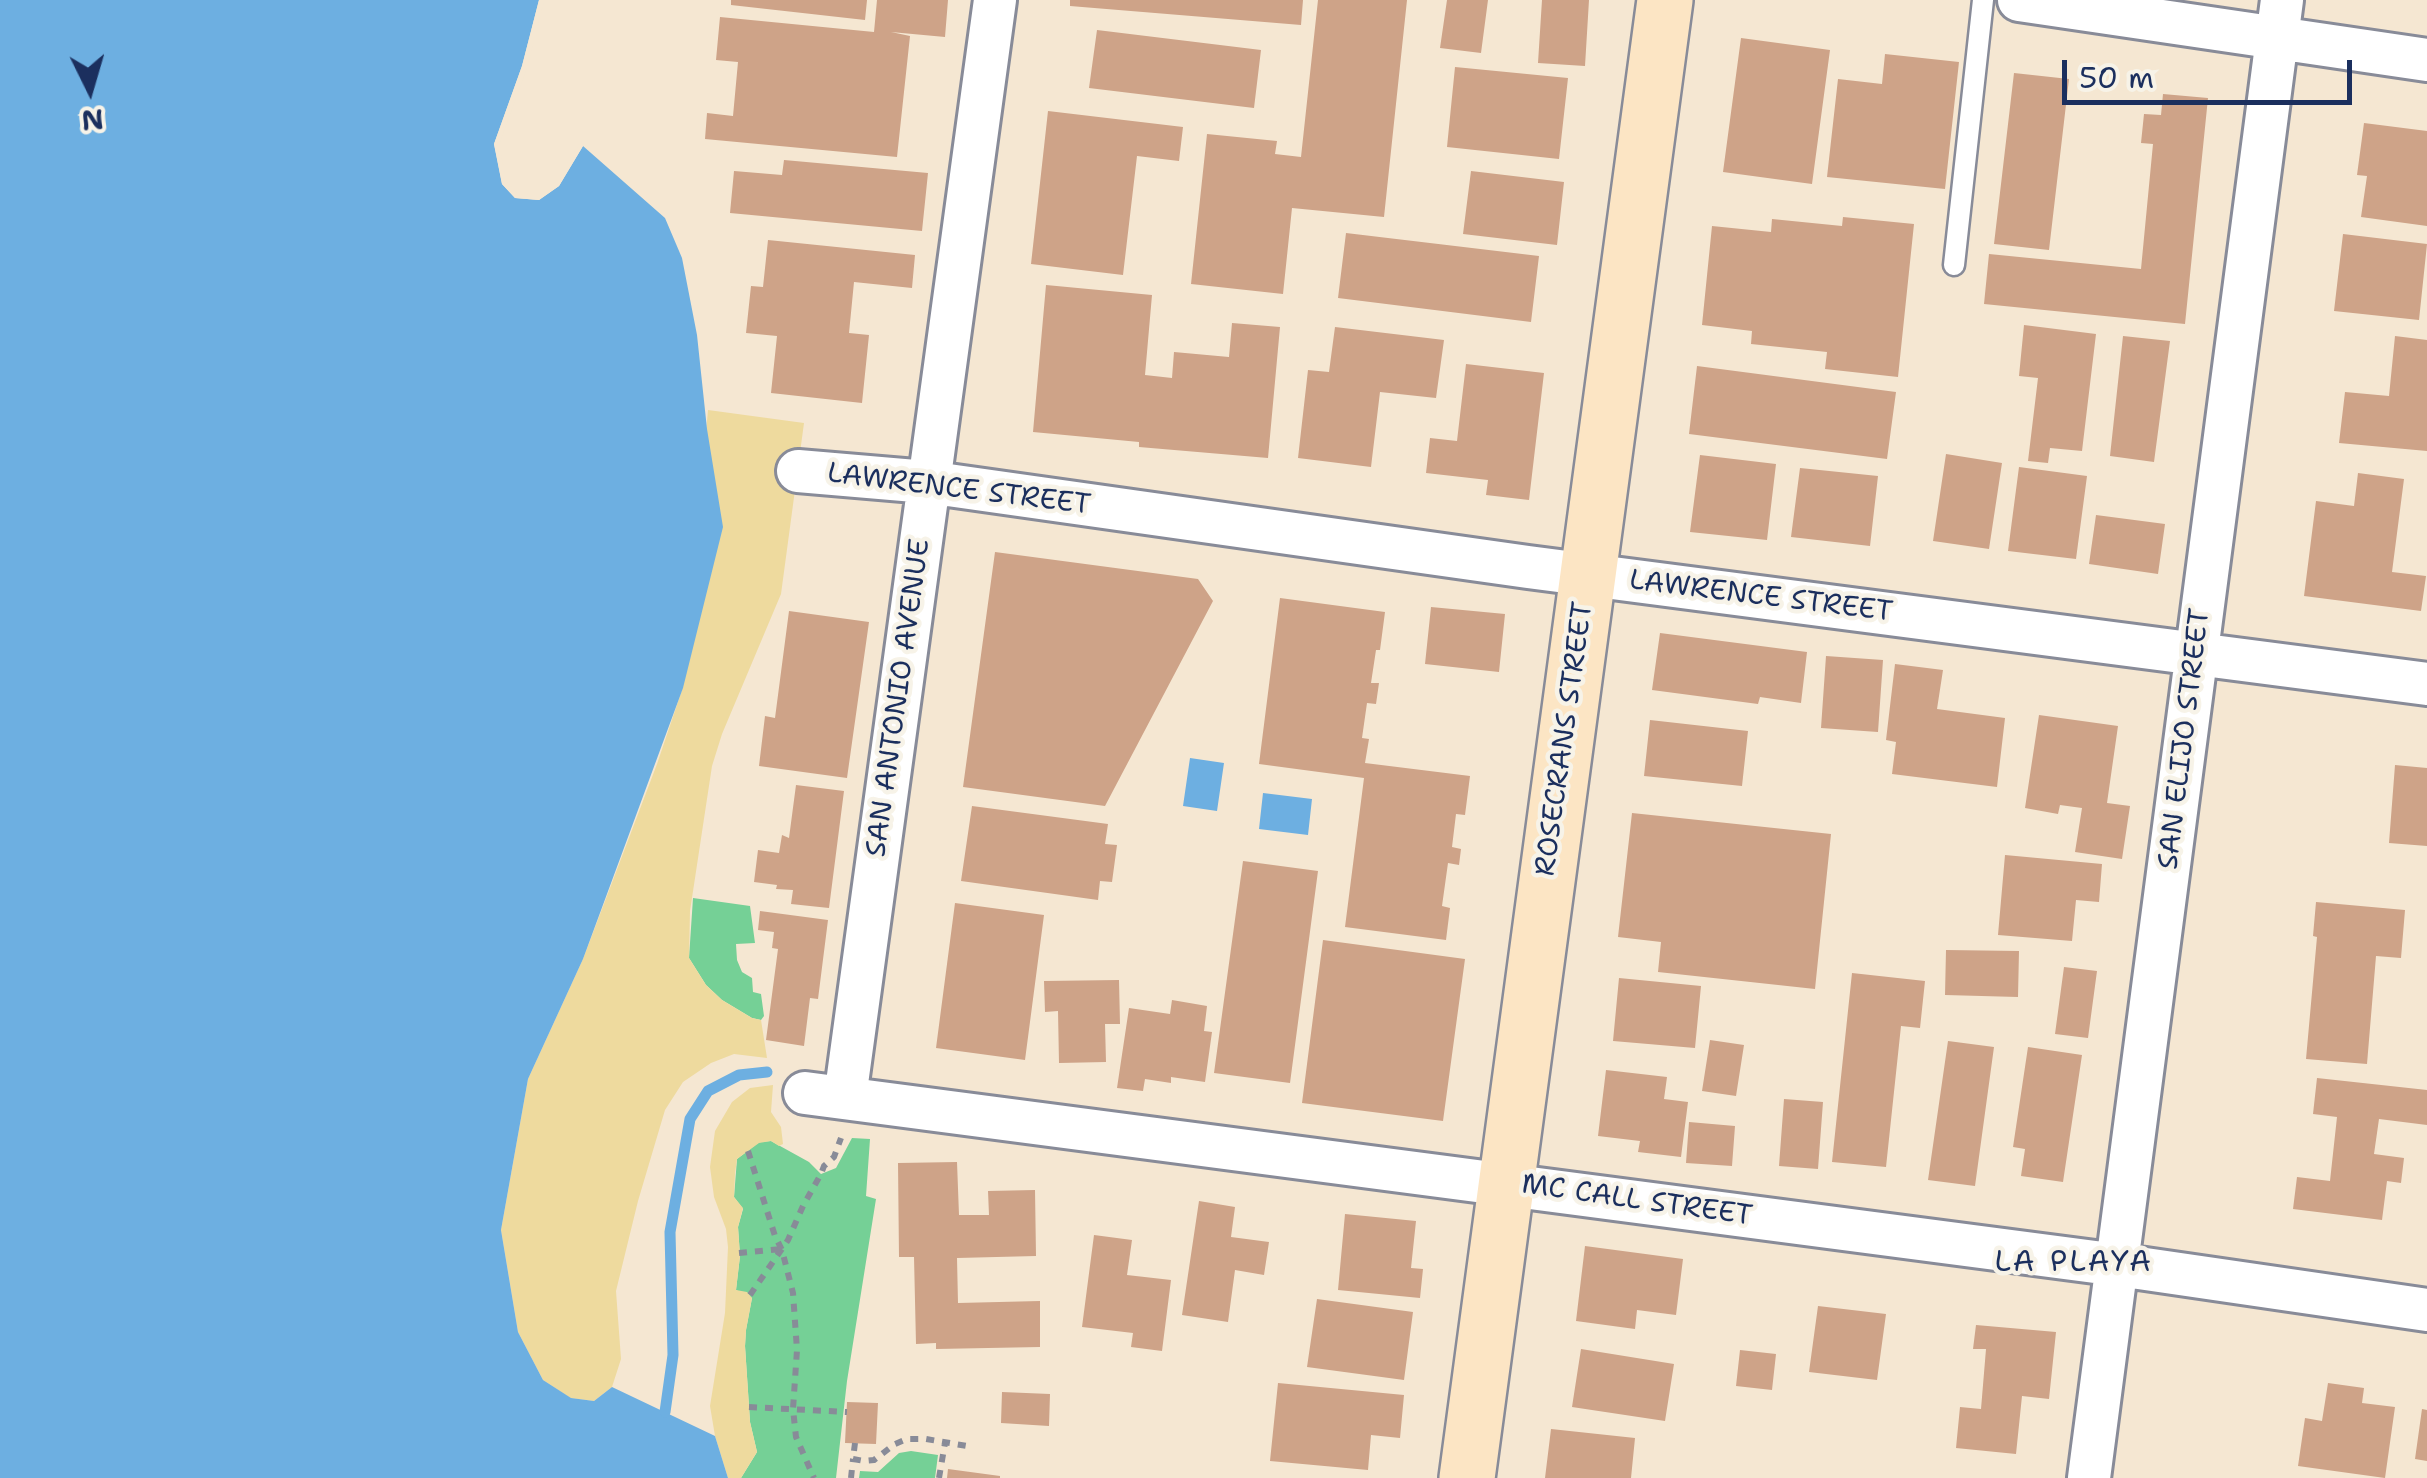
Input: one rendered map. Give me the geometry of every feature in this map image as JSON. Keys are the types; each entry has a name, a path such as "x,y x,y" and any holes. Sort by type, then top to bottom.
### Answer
{"street":[{"name":"SAN ANTONIO AVENUE","path":"825,1095 928,482 994,0"},
{"name":"ROSECRANS STREET","path":"1467,1478 1665,0"},
{"path":"2019,0 2280,20 2427,60"},
{"name":"SAN ELIJO STREET","path":"2089,1478 2280,20"},
{"name":"LAWRENCE STREET","path":"798,471 928,482 1587,574 2427,684"},
{"name":"MC CALL STREET","path":"825,1095 2118,1265 2427,1310"}],"lane":[{"path":"1954,264 1983,0"}],"path":[{"path":"750,1295 782,1250 840,1142 825,1095"},
{"path":"748,1151 793,1292 796,1438 814,1478"},
{"path":"740,1252 782,1250"},
{"path":"749,1407 847,1412"},
{"path":"853,1459 874,1460 907,1439 967,1446"},
{"path":"939,1478 945,1442"},
{"path":"850,1478 855,1443"}],"green space":[{"path":"693,898 750,906 755,943 736,944 737,960 742,972 752,978 753,992 761,994 761,1020 722,1000 706,985 689,958"},
{"path":"852,1138 870,1139 866,1196 876,1199 836,1478 741,1478 757,1452 750,1422 745,1346 752,1298 736,1290 738,1227 743,1209 734,1197 737,1159 759,1142 771,1141 809,1162 821,1174 836,1168"},
{"path":"899,1453 938,1455 935,1478 859,1478 860,1471 878,1472"}],"sand":[{"path":"708,410 804,423 781,594 712,766 690,911 689,958 706,985 722,1000 761,1020 767,1058 734,1054 711,1063 683,1082 665,1110 616,1291 621,1359 612,1387 594,1401 570,1398 543,1380 518,1332 501,1230 528,1079 583,959 683,687"},
{"path":"773,1085 771,1112 781,1127 783,1144 759,1143 737,1159 735,1174 734,1197 743,1208 738,1227 736,1290 747,1292 752,1298 745,1346 750,1422 757,1452 741,1478 728,1478 710,1406 725,1313 728,1247 710,1167 715,1131 732,1102 750,1088"}],"water":[{"path":"0,0 539,0 522,66 494,144 502,184 515,198 539,200 559,186 583,146 665,218 682,258 697,335 723,527 683,688 583,959 528,1079 501,1230 518,1332 543,1380 571,1398 594,1401 612,1387 715,1436 728,1478 0,1478"},
{"path":"1190,758 1224,763 1217,811 1183,806"},
{"path":"1263,793 1312,799 1308,835 1259,829"}],"pier":[{"path":"539,0 544,1 527,68 499,145 507,182 517,193 538,195 556,182 581,141 583,146 559,186 539,200 515,198 502,184 494,144 522,66"}],"building":[{"path":"731,0 867,0 865,20 731,5"},
{"path":"877,0 948,0 945,37 891,32 910,36 897,157 705,139 707,113 733,116 738,62 716,60 720,17 874,32"},
{"path":"1070,0 1303,0 1301,25 1070,6"},
{"path":"1318,0 1407,0 1384,217 1292,208 1283,294 1191,284 1207,134 1277,141 1275,154 1301,157"},
{"path":"1447,0 1488,0 1481,53 1440,48"},
{"path":"1542,0 1589,0 1585,66 1538,63"},
{"path":"1097,30 1261,50 1254,108 1089,88"},
{"path":"1741,38 1830,50 1812,184 1723,172"},
{"path":"1885,54 1959,62 1945,189 1827,177 1838,79 1882,84"},
{"path":"1455,67 1568,78 1559,159 1447,147"},
{"path":"2014,73 2069,79 2049,250 1994,244"},
{"path":"2163,94 2208,98 2185,324 1984,304 1989,254 2141,269 2153,144 2141,143 2144,114 2161,115"},
{"path":"1048,111 1183,127 1179,161 1137,156 1123,275 1031,264"},
{"path":"2364,123 2427,131 2427,226 2361,217 2367,176 2357,175"},
{"path":"784,160 928,173 922,231 730,213 734,171 782,175"},
{"path":"1471,171 1564,182 1557,245 1463,234"},
{"path":"1843,217 1914,224 1898,377 1825,369 1827,352 1751,344 1752,331 1702,325 1712,226 1771,232 1772,219 1842,226"},
{"path":"1346,233 1539,256 1531,322 1338,298"},
{"path":"2343,234 2427,244 2419,320 2334,311"},
{"path":"768,240 915,255 912,288 854,282 849,333 869,335 862,403 771,393 777,336 746,333 751,286 763,287"},
{"path":"1046,285 1152,295 1145,375 1172,378 1174,352 1229,357 1232,323 1280,327 1268,458 1139,447 1139,442 1033,432"},
{"path":"2024,325 2096,334 2082,451 2050,448 2048,463 2028,461 2038,378 2019,376"},
{"path":"1335,327 1444,340 1436,398 1380,392 1371,467 1298,458 1308,370 1329,372"},
{"path":"2123,336 2170,341 2154,462 2110,456"},
{"path":"2395,336 2427,340 2427,451 2339,443 2345,392 2389,396"},
{"path":"1466,364 1544,373 1529,500 1486,495 1488,480 1426,473 1430,438 1457,441"},
{"path":"1697,366 1896,392 1887,459 1689,434"},
{"path":"1946,454 2002,463 1989,549 1933,541"},
{"path":"1700,455 1776,464 1767,540 1690,532"},
{"path":"2019,467 2087,476 2076,559 2008,551"},
{"path":"1800,468 1878,476 1870,546 1791,537"},
{"path":"2358,473 2404,479 2392,572 2426,576 2421,611 2304,596 2316,501 2354,506"},
{"path":"2096,515 2165,524 2158,574 2089,564"},
{"path":"995,552 1198,579 1213,601 1105,806 963,787"},
{"path":"1280,598 1385,612 1371,683 1379,683 1376,704 1367,703 1362,738 1369,739 1365,763 1470,776 1465,815 1456,814 1452,847 1461,849 1459,865 1448,863 1442,906 1450,908 1446,940 1345,927 1364,778 1259,764"},
{"path":"1431,607 1505,614 1499,672 1425,664"},
{"path":"789,611 869,622 847,778 759,766 765,716 775,718"},
{"path":"1660,633 1807,652 1801,703 1760,697 1758,704 1652,690"},
{"path":"1826,656 1883,660 1878,732 1821,728"},
{"path":"1895,664 1943,670 1937,709 2005,718 1997,787 1892,774 1896,742 1886,740"},
{"path":"2039,715 2118,726 2107,803 2130,806 2122,859 2075,852 2082,808 2060,805 2058,814 2025,808"},
{"path":"1650,720 1748,731 1742,786 1644,776"},
{"path":"2395,765 2427,768 2427,846 2389,843"},
{"path":"796,785 844,791 829,908 791,904 793,890 754,882 758,850 779,853 782,835 789,838"},
{"path":"972,806 1108,824 1105,844 1117,845 1112,882 1100,881 1098,900 961,881"},
{"path":"1632,813 1831,834 1815,989 1658,972 1661,942 1618,937"},
{"path":"2005,855 2102,864 2099,902 2076,900 2072,941 1998,935"},
{"path":"1243,861 1318,871 1290,1083 1214,1073"},
{"path":"2316,902 2405,910 2401,958 2376,956 2367,1064 2306,1059 2317,937 2313,936"},
{"path":"955,903 1044,915 1025,1060 936,1048"},
{"path":"760,911 828,920 818,999 810,998 804,1046 766,1040 778,949 772,948 774,932 758,930"},
{"path":"1323,940 1465,959 1443,1121 1302,1103"},
{"path":"1946,950 2019,951 2018,997 1945,995"},
{"path":"2064,967 2097,971 2088,1038 2055,1034"},
{"path":"1852,973 1925,981 1920,1028 1901,1026 1886,1167 1832,1162"},
{"path":"1619,978 1701,986 1695,1048 1613,1041"},
{"path":"1119,980 1120,1024 1105,1024 1106,1062 1059,1063 1058,1011 1045,1012 1044,981"},
{"path":"1172,1000 1207,1006 1204,1031 1212,1032 1205,1082 1171,1077 1171,1083 1145,1079 1143,1091 1117,1088 1129,1008 1170,1014"},
{"path":"1710,1040 1744,1045 1736,1096 1702,1091"},
{"path":"1948,1041 1994,1047 1975,1186 1928,1180"},
{"path":"2028,1047 2082,1055 2063,1182 2021,1176 2025,1149 2013,1147"},
{"path":"1606,1070 1667,1077 1664,1099 1688,1102 1681,1157 1638,1152 1640,1141 1598,1136"},
{"path":"2317,1078 2427,1090 2427,1125 2379,1119 2374,1154 2404,1158 2401,1183 2387,1181 2382,1220 2293,1209 2297,1177 2330,1181 2337,1117 2313,1114"},
{"path":"1784,1099 1823,1102 1818,1169 1779,1166"},
{"path":"1689,1122 1735,1126 1732,1166 1686,1163"},
{"path":"957,1162 959,1215 989,1215 988,1191 1035,1190 1036,1256 957,1258 958,1303 1040,1301 1040,1347 936,1349 936,1343 916,1344 914,1257 899,1257 898,1163"},
{"path":"1199,1201 1235,1207 1231,1237 1269,1242 1264,1275 1235,1270 1228,1322 1182,1315"},
{"path":"1345,1214 1416,1221 1411,1268 1423,1269 1420,1298 1338,1290"},
{"path":"1094,1235 1132,1240 1127,1275 1171,1280 1162,1351 1131,1347 1133,1333 1082,1327"},
{"path":"1585,1246 1683,1259 1676,1315 1637,1310 1635,1329 1576,1321"},
{"path":"1317,1299 1413,1312 1404,1380 1307,1367"},
{"path":"1818,1306 1886,1314 1877,1380 1809,1372"},
{"path":"1976,1325 2056,1332 2049,1399 2022,1396 2016,1454 1956,1448 1960,1407 1981,1409 1986,1349 1973,1349"},
{"path":"1581,1349 1674,1364 1665,1421 1572,1407"},
{"path":"1740,1350 1776,1354 1772,1390 1736,1386"},
{"path":"1278,1383 1404,1395 1400,1438 1371,1435 1368,1470 1270,1461"},
{"path":"2328,1383 2364,1388 2362,1403 2395,1407 2385,1478 2298,1466 2305,1418 2322,1421"},
{"path":"1002,1392 1050,1394 1049,1426 1001,1423"},
{"path":"847,1402 878,1403 876,1444 845,1443"},
{"path":"2422,1409 2427,1410 2427,1461 2415,1459"},
{"path":"1551,1429 1635,1438 1631,1478 1545,1478"},
{"path":"948,1469 1000,1476 1000,1478 947,1478"}],"waterway":[{"path":"665,1412 673,1355 670,1232 690,1119 708,1091 739,1075 767,1072"}],"district":[{"name":"LA PLAYA","path":"2074,1263"}]}
